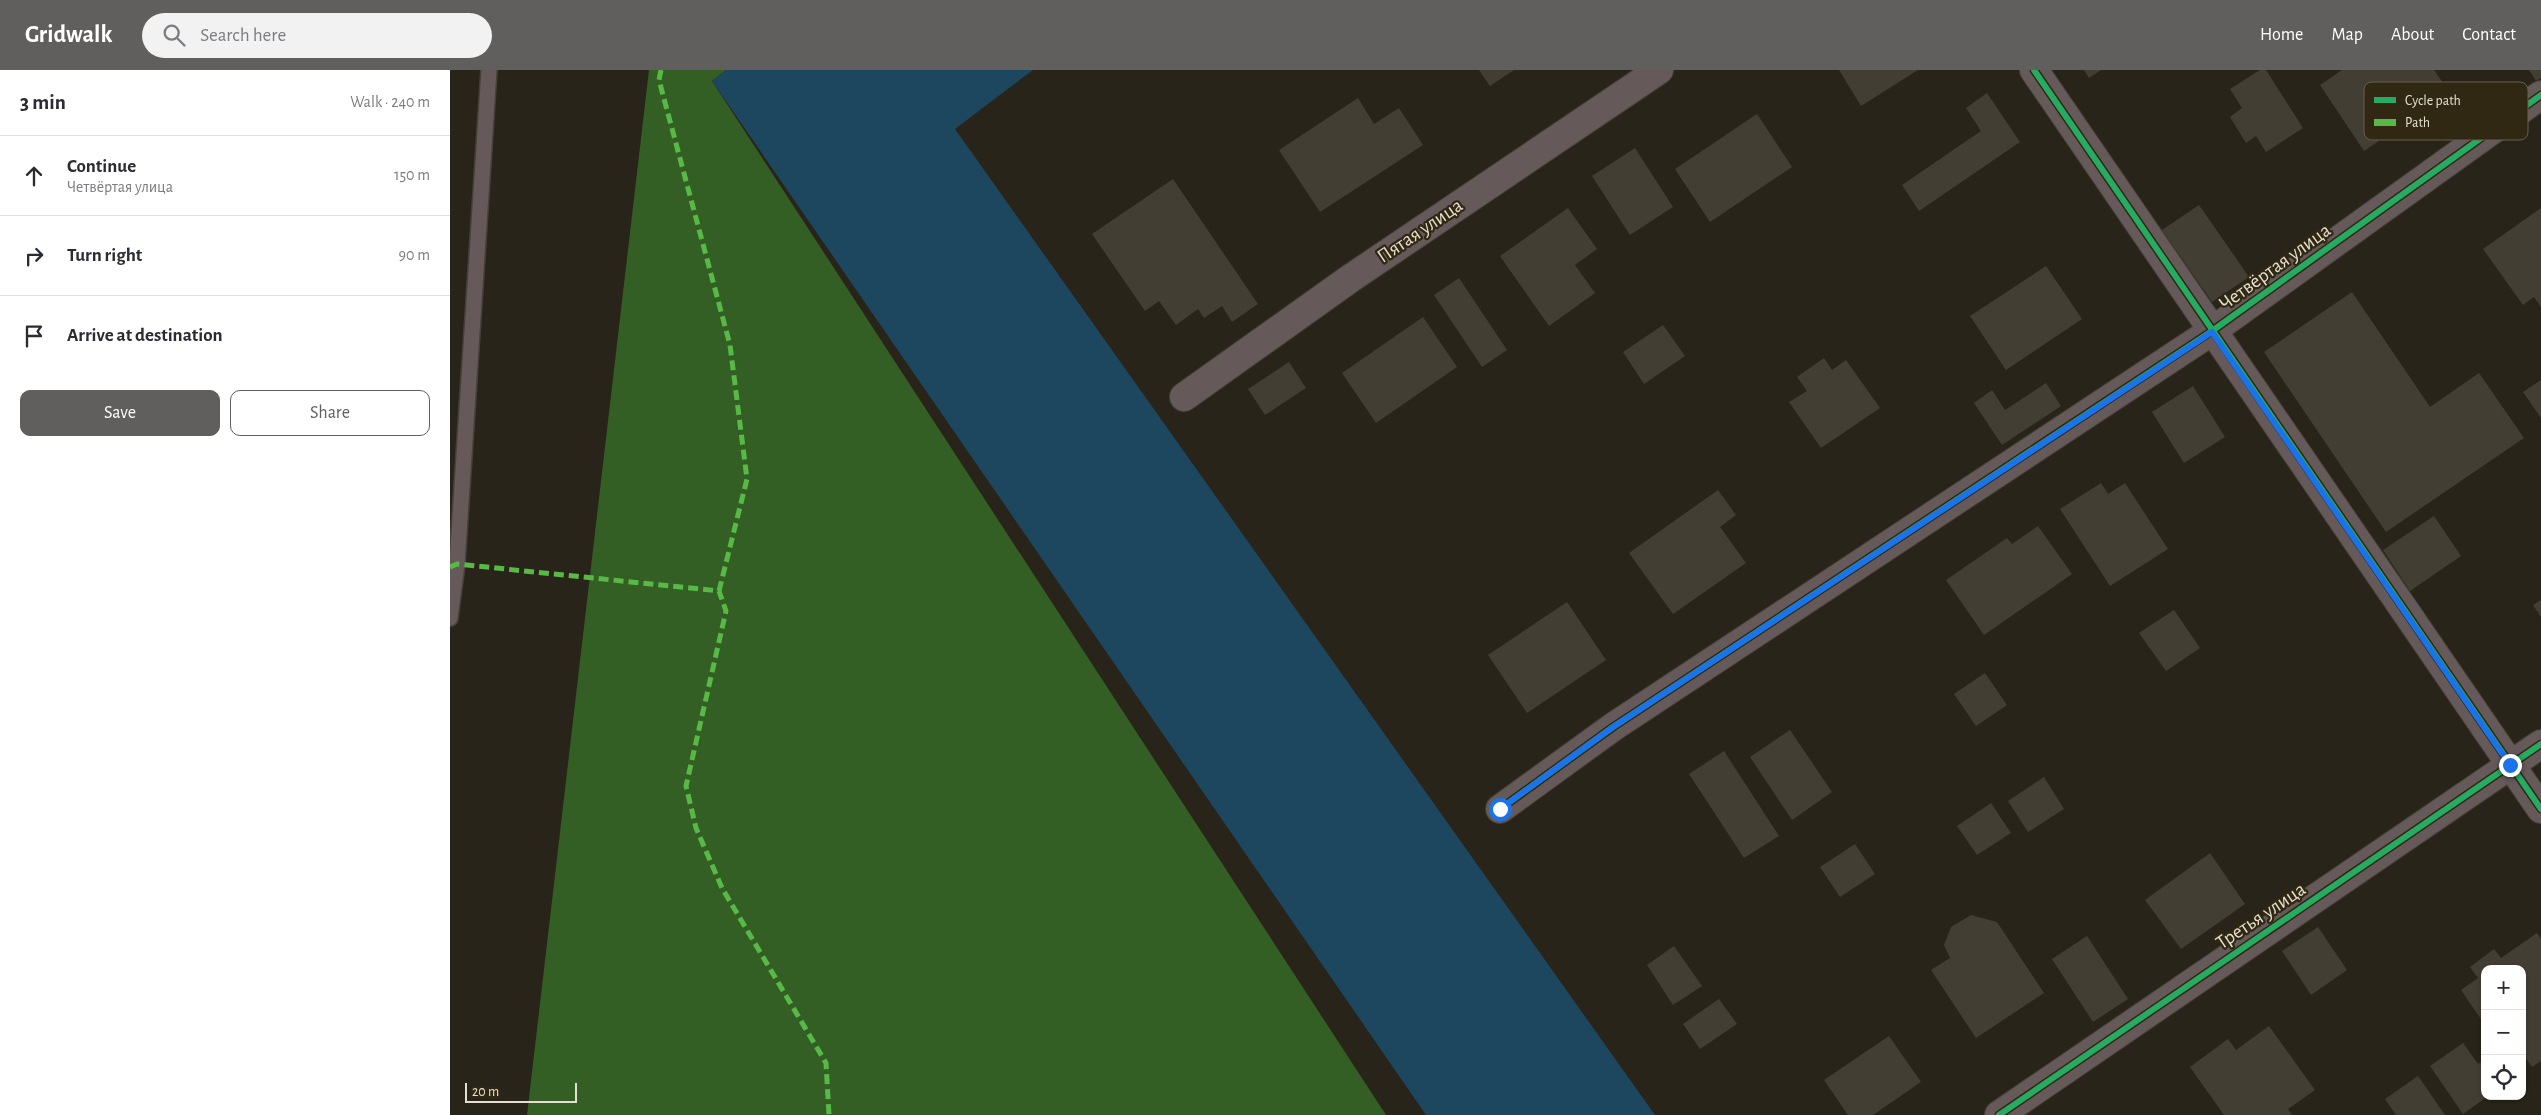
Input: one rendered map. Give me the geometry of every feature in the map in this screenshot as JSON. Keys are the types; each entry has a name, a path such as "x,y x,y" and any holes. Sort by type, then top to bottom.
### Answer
{"street":[{"name":"Пятая улица","path":"1184,397 1351,278 1659,70"},
{"path":"2034,70 2541,810"},
{"name":"Четвёртая улица","path":"2528,105 2541,96"},
{"name":"Четвёртая улица","path":"1500,809 1613,727 2212,332 2480,140"},
{"name":"Третья улица","path":"1999,1115 2541,744"}],"lane":[{"path":"450,618 458,564 489,70"}],"green space":[{"path":"649,70 726,70 712,81 1386,1115 527,1115"}],"water":[{"path":"726,70 1033,70 955,129 1655,1115 1426,1115 712,81"}],"building":[{"path":"1479,70 1514,70 1490,86"},
{"path":"1839,70 1918,70 1861,106"},
{"path":"2084,70 2101,70 2089,78"},
{"path":"2260,70 2266,70 2303,128 2266,152 2256,136 2246,143 2230,117 2242,108 2230,89"},
{"path":"2342,70 2434,70 2442,82 2364,82 2364,140 2380,140 2364,151 2320,85"},
{"path":"2529,70 2541,70 2541,78 2536,81"},
{"path":"1987,93 2020,142 1919,211 1902,185 1981,131 1966,108"},
{"path":"1358,98 1374,124 1399,108 1423,145 1320,212 1279,150"},
{"path":"1757,114 1792,167 1710,222 1675,169"},
{"path":"1635,148 1673,207 1630,235 1592,176"},
{"path":"1173,179 1258,304 1232,322 1222,306 1204,318 1198,309 1176,325 1159,301 1145,311 1092,234"},
{"path":"2199,205 2249,277 2212,302 2162,230"},
{"path":"1568,208 1597,249 1575,265 1595,293 1549,326 1500,256"},
{"path":"2541,208 2541,307 2534,297 2523,305 2483,249"},
{"path":"2046,266 2082,319 2006,370 1970,316"},
{"path":"1459,278 1507,350 1482,367 1434,295"},
{"path":"2352,292 2430,407 2479,373 2524,438 2386,532 2264,352"},
{"path":"1423,317 1457,367 1376,423 1342,373"},
{"path":"1663,325 1685,356 1644,384 1623,352"},
{"path":"1824,358 1832,370 1846,360 1880,408 1821,448 1789,402 1807,391 1797,377"},
{"path":"1289,362 1306,388 1265,415 1248,389"},
{"path":"2541,380 2541,418 2523,392"},
{"path":"2046,383 2061,406 2002,445 1974,403 1992,390 2005,410"},
{"path":"2193,386 2225,437 2184,463 2152,412"},
{"path":"2101,483 2108,494 2125,483 2168,549 2110,586 2060,509"},
{"path":"1718,490 1736,515 1720,527 1746,563 1673,614 1629,553"},
{"path":"2434,516 2461,556 2410,591 2383,550"},
{"path":"2038,526 2072,574 1984,635 1946,580 2007,538 2012,544"},
{"path":"2541,600 2541,617 2533,605"},
{"path":"1567,602 1606,660 1527,713 1488,655"},
{"path":"2174,610 2200,648 2166,671 2139,633"},
{"path":"1985,673 2007,705 1976,726 1954,694"},
{"path":"1790,730 1832,792 1792,820 1750,757"},
{"path":"1724,751 1779,836 1744,858 1689,774"},
{"path":"2044,777 2064,809 2028,832 2008,801"},
{"path":"1991,803 2011,833 1977,855 1957,826"},
{"path":"1855,844 1875,874 1840,897 1820,867"},
{"path":"2210,853 2245,904 2181,949 2145,900"},
{"path":"1971,915 1997,922 2044,993 1976,1038 1931,970 1950,958 1944,945 1951,927"},
{"path":"2318,927 2347,970 2311,995 2282,951"},
{"path":"2537,933 2541,939 2541,1061 2532,1067 2526,1059 2526,965 2481,965 2481,1019 2461,990 2478,978 2470,967 2494,949 2501,958"},
{"path":"2087,936 2128,999 2093,1022 2052,959"},
{"path":"1674,946 1702,986 1673,1005 1647,965"},
{"path":"1719,999 1737,1024 1700,1049 1683,1024"},
{"path":"2269,1026 2315,1090 2288,1109 2292,1115 2224,1115 2190,1067 2228,1039 2236,1050"},
{"path":"1889,1036 1921,1082 1873,1115 1848,1115 1824,1080"},
{"path":"2463,1043 2478,1064 2481,1062 2482,1100 2463,1114 2430,1066"},
{"path":"2418,1076 2445,1115 2396,1115 2385,1099"}],"marked path":[{"path":"661,70 659,80 730,345 747,479 719,591"},
{"path":"450,567 457,564 719,591 726,611 686,786 696,828 722,888 826,1063 829,1115"}],"cycle path":[{"path":"2034,70 2541,809"},
{"path":"2528,104 2541,95"},
{"path":"1500,809 1613,727 2212,331 2478,140"},
{"path":"1999,1115 2541,744"}],"route":[{"path":"1500,809 1613,727 2212,332 2510,765"}]}
